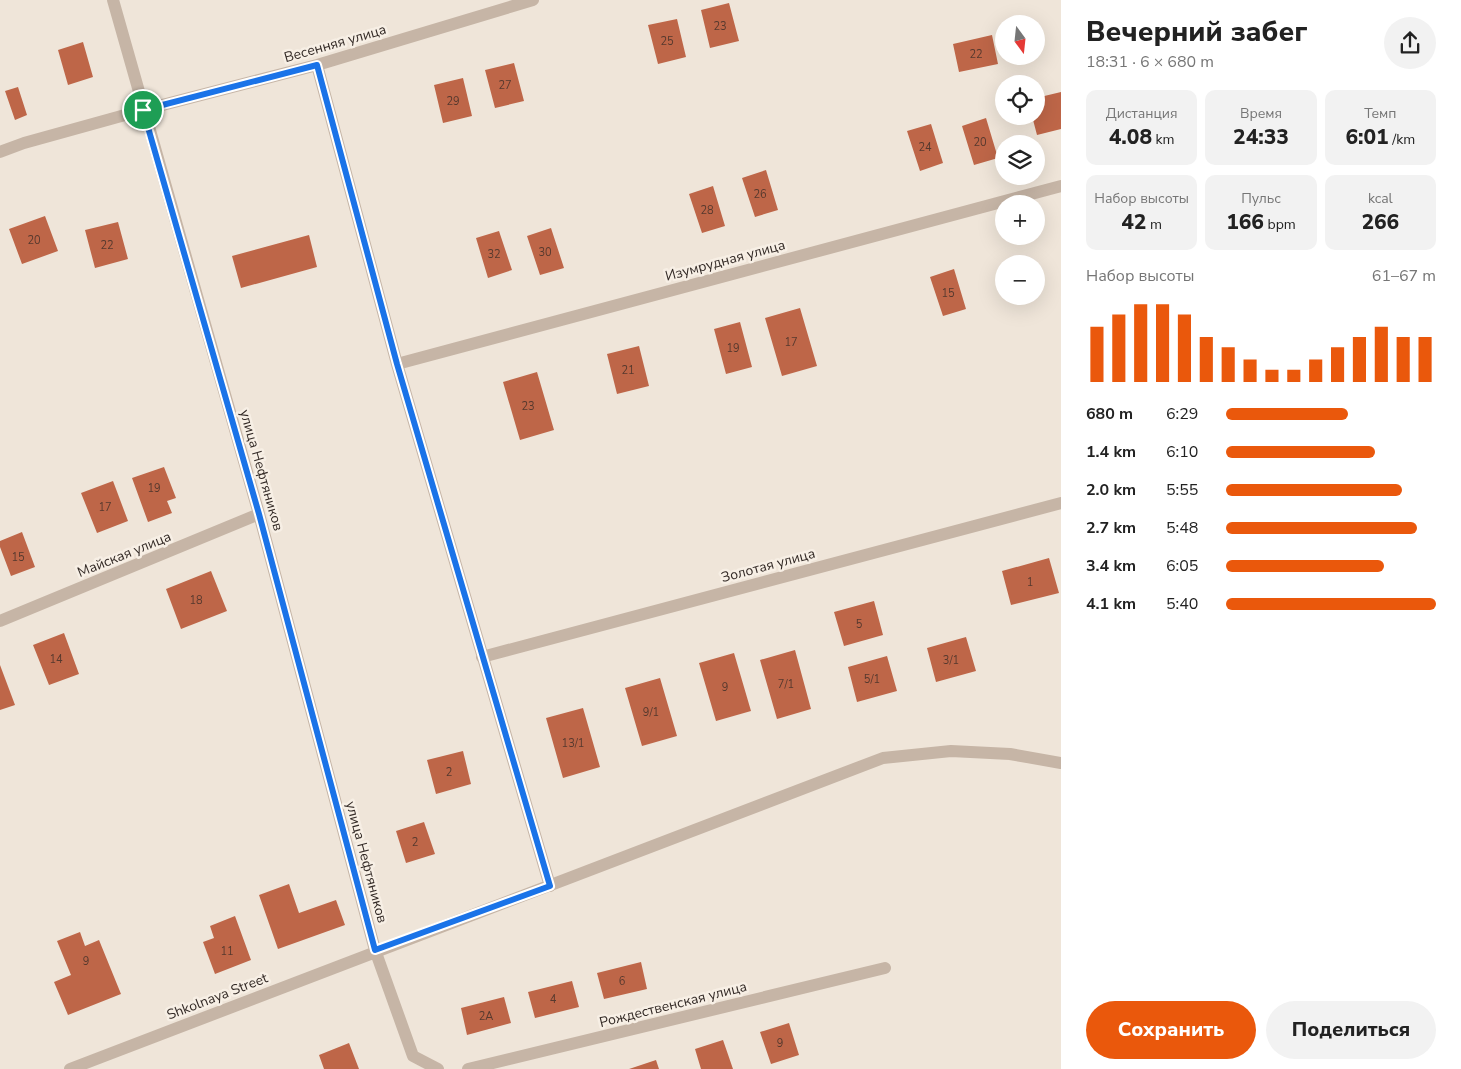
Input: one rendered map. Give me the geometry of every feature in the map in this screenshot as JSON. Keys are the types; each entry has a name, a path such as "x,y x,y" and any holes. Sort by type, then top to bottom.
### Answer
{"street":[{"name":"улица Нефтяников","path":"113,0 259,514 375,950"},
{"name":"Весенняя улица","path":"0,152 24,143 143,110 317,65 533,0"},
{"path":"317,65 397,364 550,886"},
{"name":"Изумрудная улица","path":"397,364 1061,186"},
{"name":"Золотая улица","path":"482,657 1061,503"},
{"name":"Майская улица","path":"0,621 259,514"},
{"name":"Shkolnaya Street","path":"70,1069 375,950 550,886 883,758 951,750 1010,754 1061,764"},
{"path":"375,950 413,1056 438,1069"},
{"name":"Рождественская улица","path":"468,1069 885,968"}],"building":[{"path":"729,3 739,41 710,48 701,10"},
{"path":"677,19 686,57 658,64 648,25"},
{"path":"992,35 995,50 995,65 959,72 953,44"},
{"path":"83,42 93,77 68,85 58,50"},
{"path":"514,63 524,101 495,108 485,70"},
{"path":"463,78 472,116 443,123 434,85"},
{"path":"18,87 27,115 15,120 5,91"},
{"path":"1061,92 1061,129 1037,135 1034,125 1045,125 1045,96"},
{"path":"986,118 995,148 995,159 974,165 962,126"},
{"path":"931,124 943,163 920,171 907,131"},
{"path":"766,170 778,210 755,217 742,178"},
{"path":"713,186 725,226 702,233 689,194"},
{"path":"45,216 58,251 22,264 9,229"},
{"path":"118,222 128,259 95,268 85,230"},
{"path":"551,228 564,268 540,275 527,236"},
{"path":"499,231 512,270 488,278 476,238"},
{"path":"309,235 317,267 241,288 232,256"},
{"path":"954,269 966,309 943,316 930,277"},
{"path":"800,308 817,366 782,376 765,318"},
{"path":"740,322 752,367 726,374 714,329"},
{"path":"639,346 649,386 617,394 607,354"},
{"path":"537,372 554,430 520,440 503,382"},
{"path":"164,467 176,498 167,501 172,513 148,522 132,478"},
{"path":"113,481 128,521 97,533 81,493"},
{"path":"22,532 35,567 11,576 0,547 0,541"},
{"path":"1049,558 1059,593 1011,605 1002,571"},
{"path":"211,571 227,611 181,629 166,589"},
{"path":"874,601 883,635 844,646 834,612"},
{"path":"64,633 79,674 49,685 33,645"},
{"path":"966,637 976,671 936,682 927,648"},
{"path":"795,650 811,709 777,719 760,660"},
{"path":"734,653 751,711 716,721 699,663"},
{"path":"887,656 897,691 857,702 848,667"},
{"path":"0,665 15,705 0,710"},
{"path":"660,678 677,736 642,746 625,688"},
{"path":"583,708 600,767 563,778 546,718"},
{"path":"463,751 471,784 436,794 427,760"},
{"path":"424,822 435,854 406,863 396,831"},
{"path":"289,884 299,913 336,900 345,925 278,949 259,895"},
{"path":"235,916 251,960 215,974 203,942 214,938 210,926"},
{"path":"80,932 85,946 99,940 121,994 68,1015 54,982 71,975 57,941"},
{"path":"641,962 647,989 604,999 597,973"},
{"path":"572,981 579,1007 535,1018 528,992"},
{"path":"504,997 511,1023 467,1035 461,1008"},
{"path":"789,1023 799,1055 771,1064 760,1032"},
{"path":"723,1040 733,1069 701,1069 695,1049"},
{"path":"349,1043 359,1069 324,1069 319,1055"},
{"path":"656,1060 659,1069 629,1069"}],"route":[{"path":"317,65 397,364 550,886 375,950 259,514 143,110 317,65"}]}
